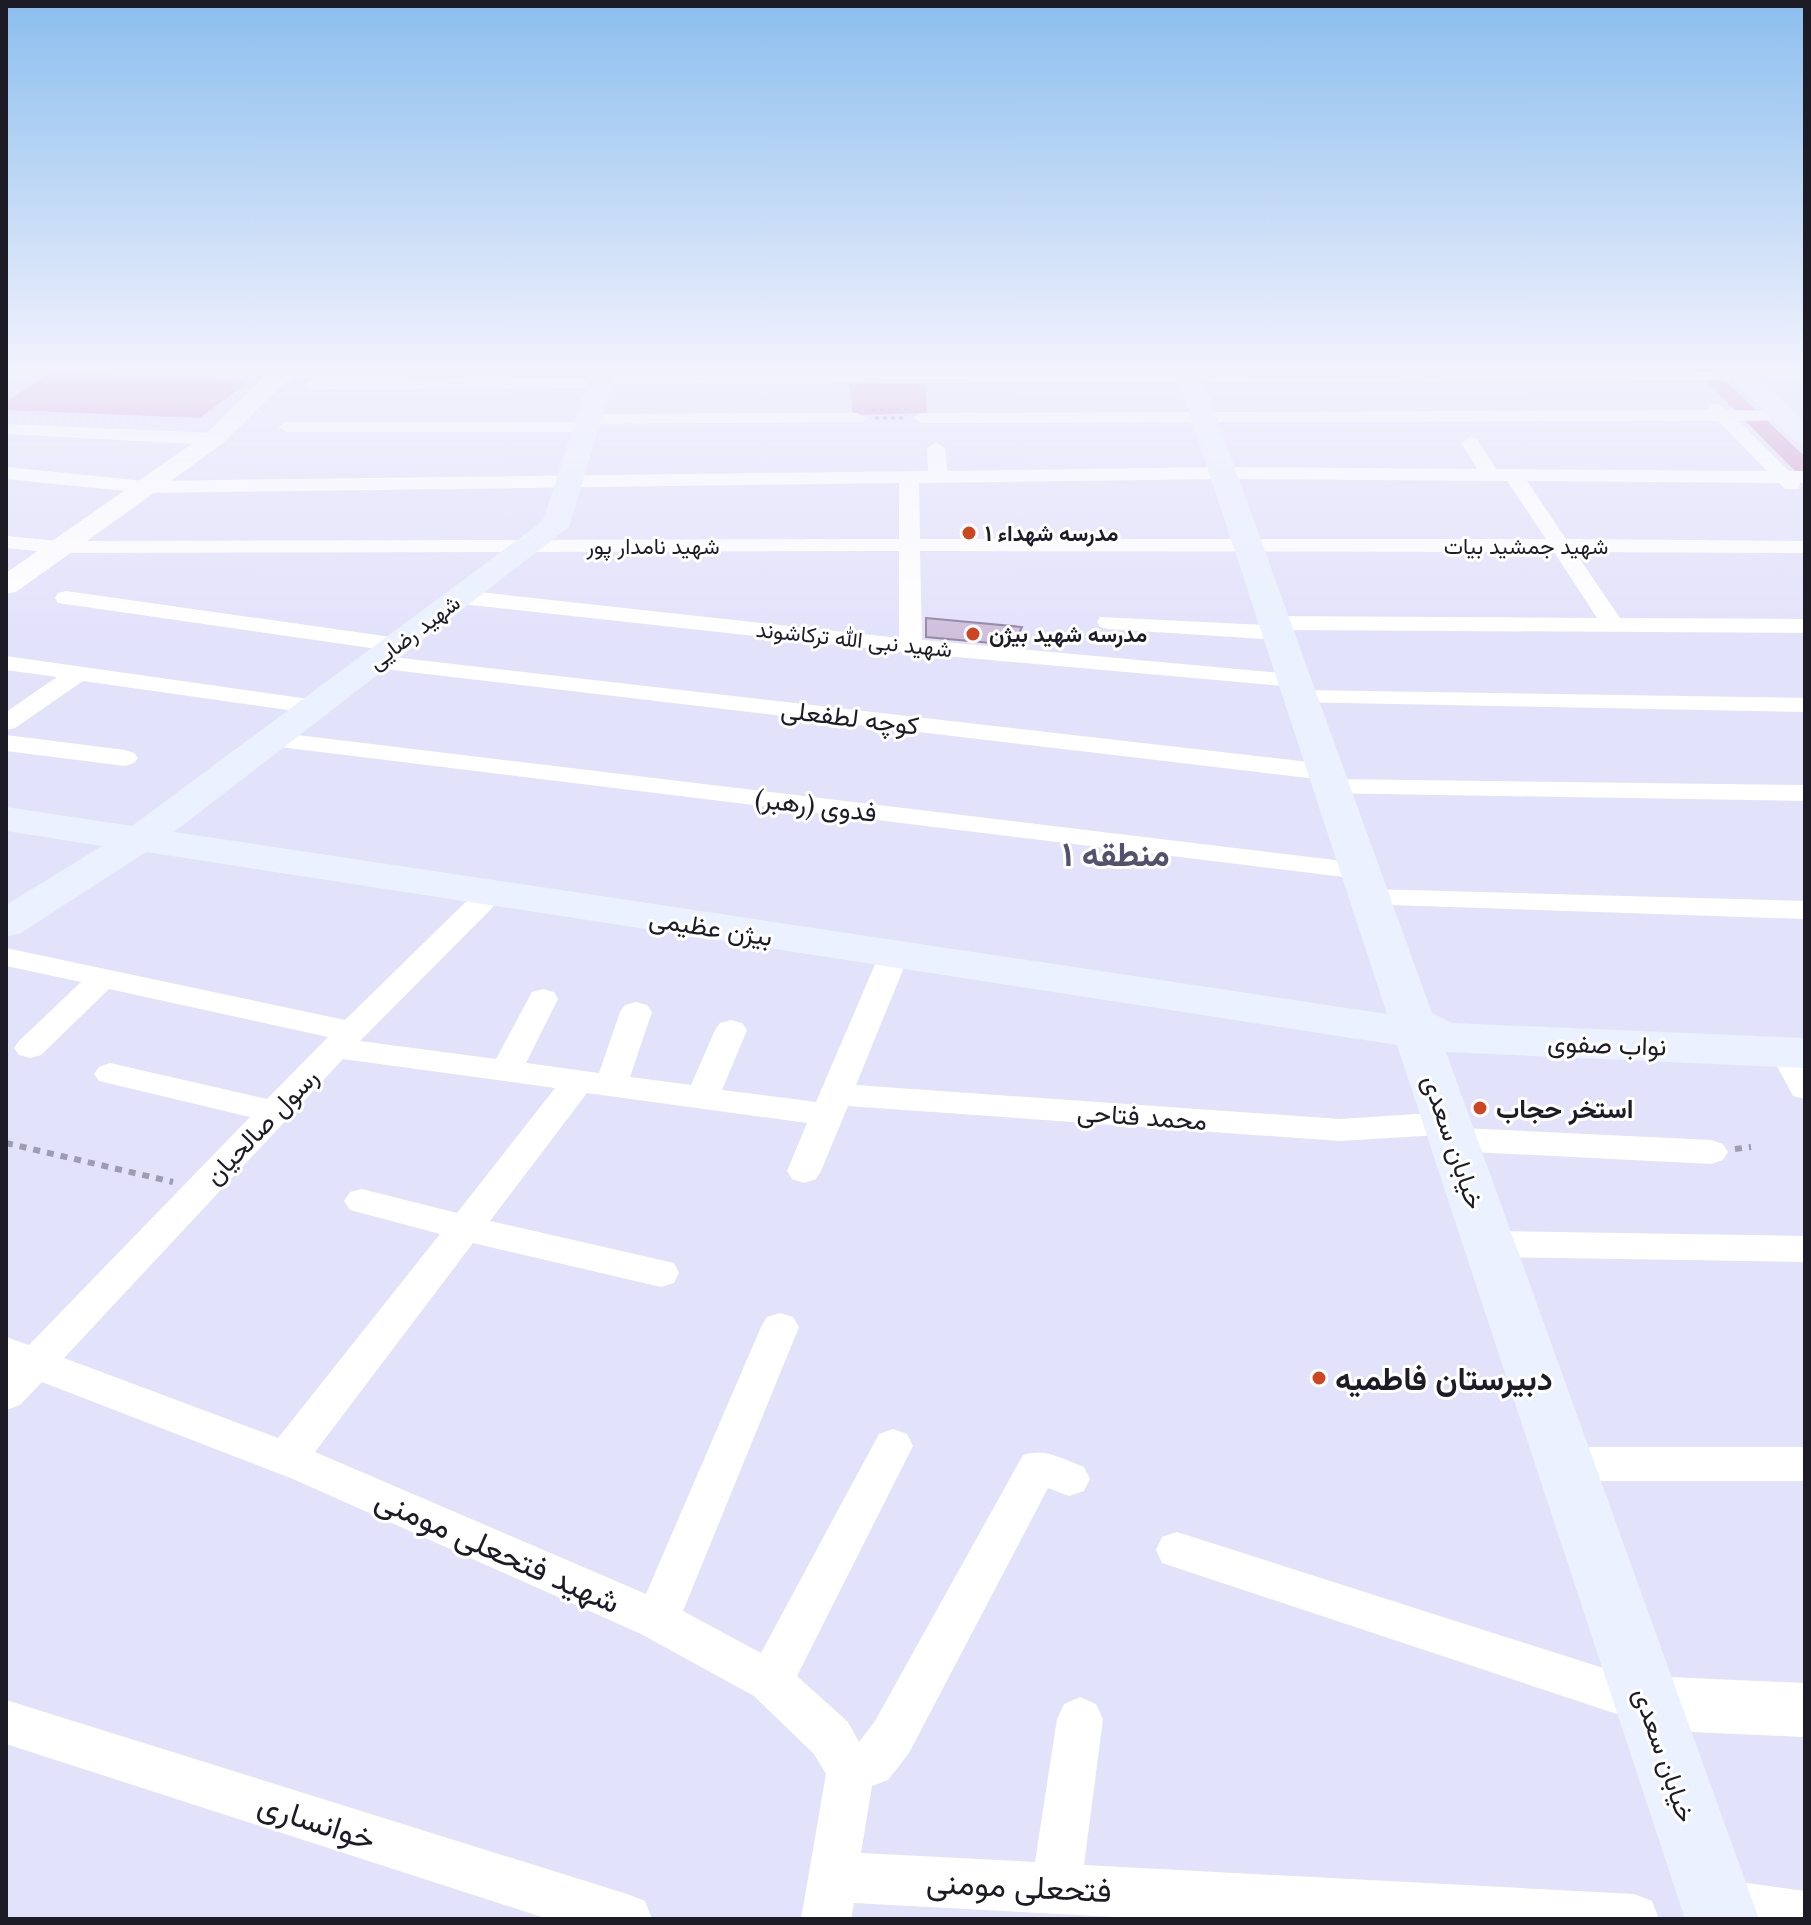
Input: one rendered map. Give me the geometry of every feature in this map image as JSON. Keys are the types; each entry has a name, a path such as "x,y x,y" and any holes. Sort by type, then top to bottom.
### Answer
{"main road":[{"name":"شهید رضایی","path":"9,953 140,839 558,521 578,456"},
{"name":"خیابان سعدی","path":"1217,456 1719,1912"},
{"name":"بیژن عظیمی","path":"6,819 1401,1031 1413,1022"},
{"name":"نواب صفوی","path":"1413,1022 1444,1037 1798,1064"}],"street":[{"path":"6,586 190,456"},
{"path":"937,456 938,477"},
{"path":"1478,456 1490,475"},
{"path":"1764,456 1805,498"},
{"path":"6,473 145,487 1223,473 1805,477"},
{"path":"1513,475 1613,625"},
{"path":"909,477 911,646"},
{"name":"شهید نامدار پور","path":"6,542 59,547 1248,544"},
{"name":"شهید جمشید بیات","path":"1248,544 1805,547"},
{"path":"158,611 174,591"},
{"name":"شهید نبی الله ترکاشوند","path":"461,597 1298,688 1805,705"},
{"name":"کوچه لطفعلی","path":"66,598 158,611 386,653 1329,779 1805,793"},
{"path":"1108,622 1277,628 1613,625 1801,631"},
{"path":"6,663 316,707"},
{"path":"6,723 79,673"},
{"name":"فدوی (رهبر)","path":"272,740 1365,884 1805,910"},
{"path":"6,743 125,758"},
{"name":"رسول صالحیان","path":"16,1370 202,1188 491,893"},
{"name":"محمد فتاحی","path":"9,953 344,1040 505,1073 702,1099 1340,1130 1450,1131 1711,1152"},
{"path":"804,1171 894,955"},
{"path":"30,1048 103,978"},
{"path":"505,1073 543,999"},
{"path":"286,1459 465,1228 594,1085 636,1012"},
{"path":"702,1099 731,1030"},
{"path":"110,1074 274,1112"},
{"path":"362,1201 661,1273"},
{"path":"1489,1244 1805,1249"},
{"path":"657,1620 780,1327"},
{"name":"شهید فتحعلی مومنی","path":"16,1370 286,1459 657,1620 770,1681 831,1738 850,1772"},
{"path":"770,1681 893,1446"},
{"path":"1565,1464 1805,1464"},
{"path":"830,1898 850,1772 871,1764 892,1737 1038,1467 1069,1479"},
{"path":"1177,1550 1647,1703 1805,1710"},
{"path":"1056,1888 1080,1719"},
{"name":"خوانساری","path":"6,1722 627,1919"},
{"name":"فتحعلی مومنی","path":"830,1898 1056,1888 1280,1910 1634,1919"},
{"path":"1719,1912 1805,1916"}],"path":[{"path":"6,1143 202,1188"}],"shaded area":[{"path":"1780,456 1805,456 1805,481"}],"building":[{"name":"مدرسه شهید بیژن","path":"926,618 1022,627 1013,645 926,637"}],"place":[{"name":"مدرسه شهداء ۱","path":"969,533"},
{"name":"مدرسه شهید بیژن","path":"973,634"},
{"name":"استخر حجاب","path":"1480,1108"},
{"name":"دبیرستان فاطمیه","path":"1319,1378"}],"district":[{"name":"منطقه ۱","path":"1116,853"}]}
